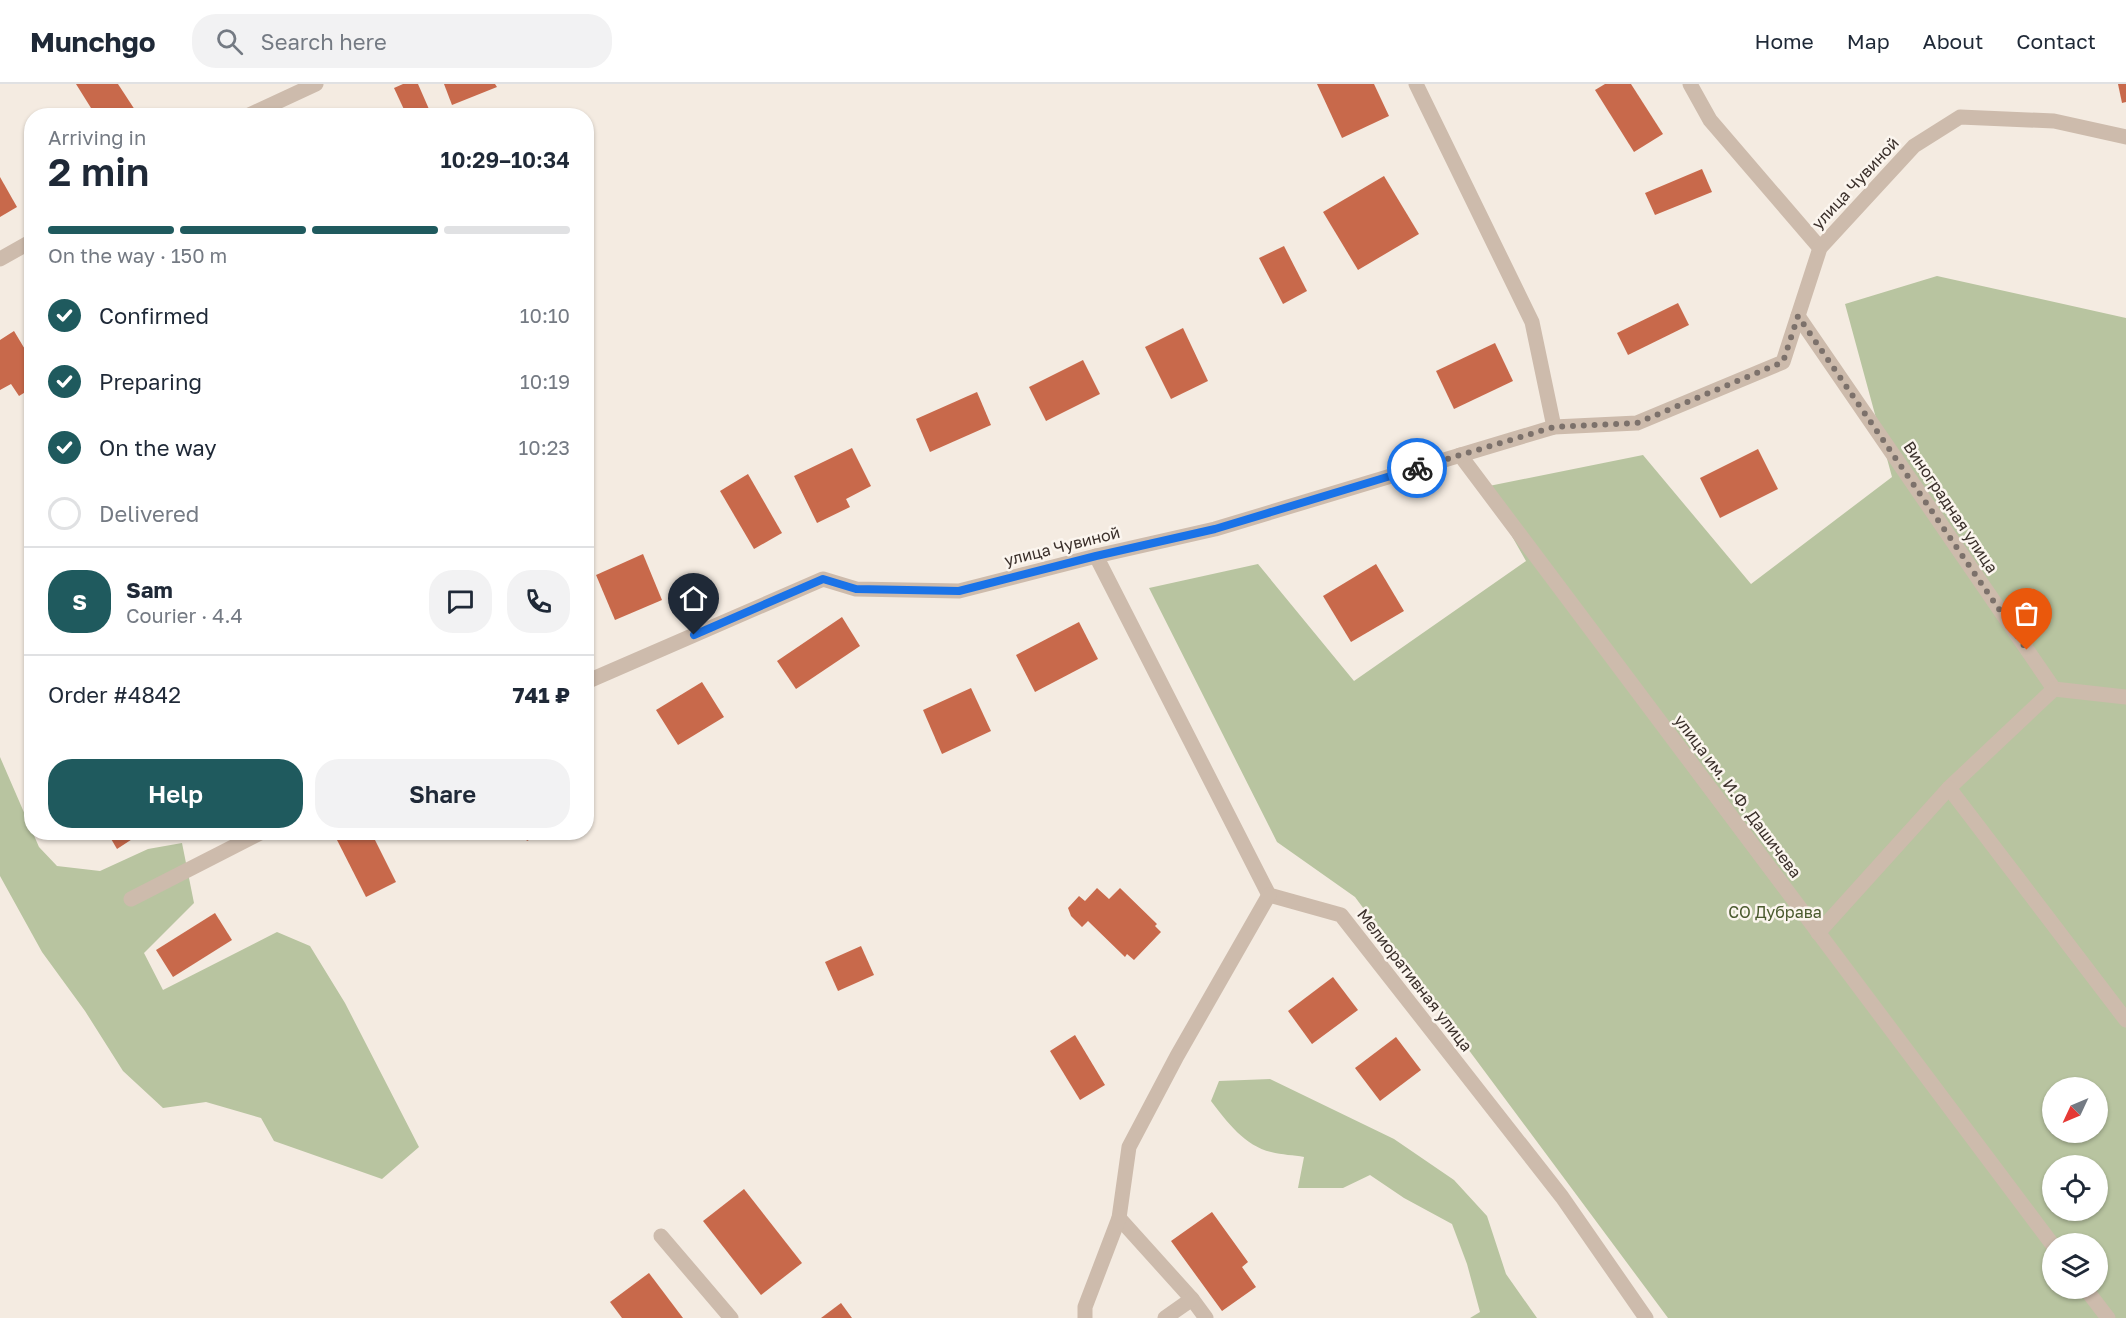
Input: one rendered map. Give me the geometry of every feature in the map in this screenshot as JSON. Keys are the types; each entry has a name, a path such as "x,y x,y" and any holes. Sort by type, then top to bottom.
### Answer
{"street":[{"path":"264,108 316,84"},
{"path":"1416,84 1532,322 1554,427"},
{"path":"1690,84 1710,120 1820,248"},
{"name":"улица Чувиной","path":"594,679 823,579 856,589 959,591 1215,529 1554,427 1637,423 1783,362 1820,248 1914,146 1960,117 2054,121 2126,136"},
{"path":"0,259 24,246"},
{"name":"Виноградная улица","path":"1798,316 2054,689"},
{"name":"улица им. И.Ф. Дашичева","path":"1460,455 2044,1233"},
{"path":"1085,1318 1085,1307 1119,1218 1129,1146 1177,1056 1269,895 1096,556"},
{"path":"1818,933 1949,788 2054,689 2126,697"},
{"path":"1949,788 2126,1020"},
{"path":"131,899 246,840"},
{"name":"Мелиоративная улица","path":"1269,895 1341,915 1562,1197 1646,1318"},
{"path":"1119,1218 1192,1299 1206,1318"},
{"path":"661,1236 730,1318"},
{"path":"1165,1318 1192,1299"},
{"path":"2093,1299 2108,1318"}],"green space":[{"name":"СО Дубрава","path":"1937,276 2126,318 2126,1318 1668,1318 1355,897 1277,842 1149,588 1258,564 1354,681 1526,561 1484,487 1643,455 1751,584 1892,477 1845,304"},
{"path":"0,757 24,812 24,840 36,840 39,847 57,866 100,871 148,849 182,843 194,903 144,953 163,990 277,932 310,946 345,1003 419,1147 382,1179 274,1141 261,1118 206,1102 163,1108 123,1071 85,1011 42,952 0,876"},
{"path":"1270,1079 1394,1139 1454,1180 1487,1216 1506,1274 1537,1318 1470,1318 1480,1312 1467,1264 1452,1224 1404,1198 1370,1175 1343,1188 1298,1188 1304,1157 1271,1152 1253,1144 1230,1125 1211,1101 1219,1081"}],"building":[{"path":"76,84 118,84 134,108 91,108"},
{"path":"403,84 418,84 428,108 403,108 394,88"},
{"path":"444,84 495,84 497,87 452,105"},
{"path":"1317,84 1374,84 1389,116 1342,138"},
{"path":"1605,84 1631,84 1663,134 1634,152 1595,90"},
{"path":"2118,84 2126,84 2126,102 2122,103"},
{"path":"1702,169 1712,192 1655,215 1645,193"},
{"path":"1384,176 1419,234 1358,270 1323,212"},
{"path":"0,177 17,207 0,217"},
{"path":"1284,246 1307,291 1283,304 1259,258"},
{"path":"1678,303 1689,325 1628,355 1617,333"},
{"path":"1183,328 1208,381 1171,399 1145,347"},
{"path":"14,331 24,348 24,393 19,396 11,384 0,390 0,340"},
{"path":"1495,343 1513,381 1454,409 1436,371"},
{"path":"1083,360 1100,394 1046,421 1029,387"},
{"path":"977,392 991,425 930,452 916,419"},
{"path":"852,448 871,486 846,499 850,507 817,523 794,476"},
{"path":"1758,449 1778,489 1720,518 1700,478"},
{"path":"748,474 782,533 754,549 720,491"},
{"path":"643,554 662,600 615,620 596,575"},
{"path":"1376,564 1404,611 1351,642 1323,596"},
{"path":"842,617 860,646 796,689 777,661"},
{"path":"1079,622 1098,659 1035,692 1016,655"},
{"path":"702,682 724,717 678,745 656,710"},
{"path":"971,688 991,731 942,754 923,710"},
{"path":"112,840 131,840 117,849"},
{"path":"337,840 375,840 396,882 366,897"},
{"path":"1097,888 1109,899 1120,888 1157,924 1155,926 1161,932 1134,960 1127,954 1125,957 1088,921 1082,927 1071,916 1068,908 1079,896 1085,901"},
{"path":"215,913 232,940 173,977 156,950"},
{"path":"861,946 874,975 838,991 825,962"},
{"path":"1333,977 1358,1010 1312,1044 1288,1011"},
{"path":"1075,1035 1105,1085 1080,1100 1050,1051"},
{"path":"1396,1037 1421,1070 1380,1101 1355,1068"},
{"path":"744,1189 802,1263 761,1295 703,1221"},
{"path":"1212,1212 1248,1262 1242,1267 1256,1287 1222,1311 1171,1241"},
{"path":"649,1273 683,1318 622,1318 610,1302"},
{"path":"841,1303 852,1318 821,1318"}],"way so far":[{"path":"1417,468 1554,427 1637,423 1783,362 1798,316 2027,650"}],"route":[{"path":"694,635 823,579 856,589 959,591 1215,529 1417,468"}]}
